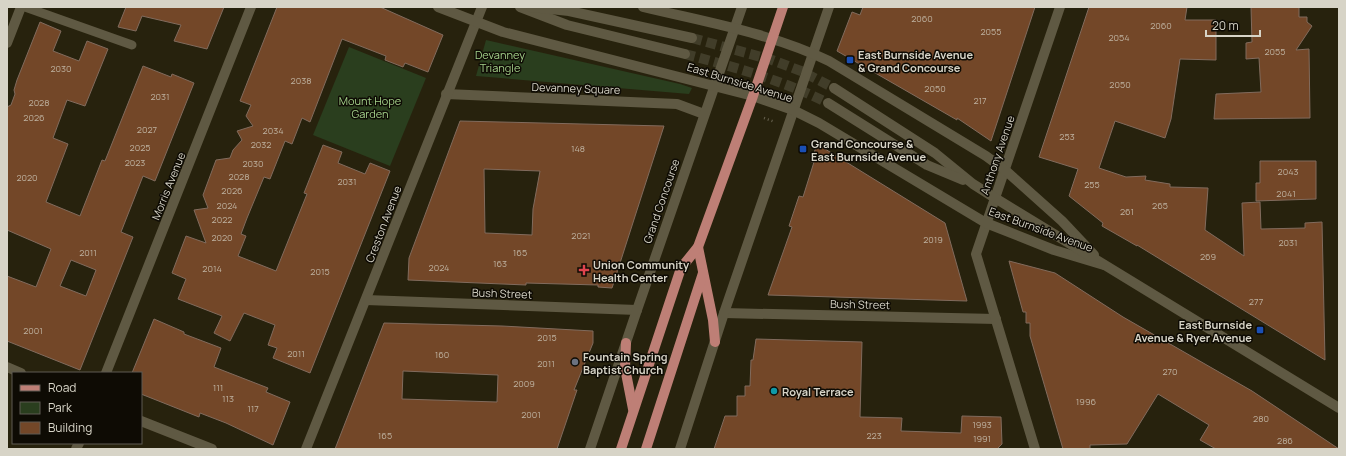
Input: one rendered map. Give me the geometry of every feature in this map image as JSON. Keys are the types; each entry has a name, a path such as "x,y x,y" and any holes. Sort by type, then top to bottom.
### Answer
{"main road":[{"path":"621,449 681,268 698,247 753,96 783,7"},
{"path":"698,247 713,320 715,342"},
{"path":"646,449 703,273"},
{"path":"626,344 625,368 633,410"}],"street":[{"path":"7,43 21,7"},
{"name":"Morris Avenue","path":"106,372 251,7"},
{"name":"East Burnside Avenue","path":"438,7 503,32 716,85 793,110 819,123 986,223 1054,250 1104,265"},
{"name":"Creston Avenue","path":"306,449 446,94 482,7"},
{"name":"East Burnside Avenue","path":"520,7 567,25 685,54"},
{"path":"531,7 569,11 692,38"},
{"name":"East Burnside Avenue","path":"643,7 773,39 829,61 986,156 1005,170 1062,222 1104,265"},
{"name":"Grand Concourse","path":"590,449 742,7"},
{"path":"680,449 724,313 829,7"},
{"name":"Anthony Avenue","path":"1035,449 976,254 1060,7"},
{"name":"East Burnside Avenue","path":"834,88 936,153 973,184 995,198 1339,408"},
{"name":"Devanney Square","path":"446,94 677,104 704,114"},
{"name":"East Burnside Avenue","path":"828,103 927,165 973,184"},
{"name":"Bush Street","path":"366,300 637,310"},
{"name":"Bush Street","path":"724,313 996,319"},
{"path":"7,367 19,372"},
{"path":"142,421 212,449"}],"lane":[{"path":"26,7 132,45"}],"path":[{"path":"764,118 779,123"}],"green space":[{"name":"Devanney Triangle","path":"486,40 692,88 689,94 476,76"},
{"name":"Mount Hope Garden","path":"349,47 426,78 390,166 313,135"}],"building":[{"path":"126,7 224,7 207,49 174,41 181,25 142,16 136,31 118,27"},
{"path":"277,7 380,7 443,35 428,72 405,63 403,67 385,60 386,56 342,39 310,122 302,118 292,144 285,141 270,179 264,177 247,218 241,234 246,236 238,256 276,271 307,194 304,193 323,145 342,152 338,163 365,174 370,163 390,171 310,373 273,358 277,348 268,345 275,325 244,313 230,341 214,333 222,316 178,299 186,279 172,273 186,236 206,243 194,210 208,208 203,195 216,160 230,158 233,150 242,140 237,131 253,126 246,116 251,105 240,101"},
{"path":"863,7 1035,7 991,141 957,118 957,120 837,51 852,12 860,15"},
{"path":"1089,7 1187,7 1185,20 1216,20 1216,60 1180,59 1171,119 1165,138 1115,121 1099,168 1126,177 1146,176 1145,180 1170,184 1170,187 1208,188 1205,230 1244,256 1242,203 1260,202 1261,229 1305,228 1305,223 1322,222 1325,360 1137,245 1102,226 1103,223 1069,196 1078,169 1039,157"},
{"path":"1251,7 1299,7 1299,17 1307,17 1307,22 1312,26 1296,50 1309,49 1310,118 1214,119 1216,94 1261,92 1259,58 1246,59 1246,43 1252,42"},
{"path":"40,22 61,31 53,51 79,61 87,41 108,49 85,106 67,100 53,138 68,144 46,202 80,216 102,160 105,161 143,66 171,77 172,74 194,83 155,181 143,176 121,232 133,237 80,370 7,341 7,276 36,287 51,249 7,230 7,107 11,105 15,94 14,90","holes":["71,260 96,270 86,296 60,286"]},
{"path":"460,121 664,126 612,288 598,287 598,285 526,283 526,285 408,280 409,258","holes":["484,169 540,171 533,209 532,235 485,233"]},
{"path":"817,144 945,223 967,301 768,295 792,227 789,226 799,196 803,197 814,162 811,162"},
{"path":"1260,161 1316,161 1316,199 1256,201 1256,183 1260,183"},
{"path":"1009,261 1055,273 1123,317 1252,391 1339,449 1216,449 1200,440 1209,425 1158,394 1127,444 1090,445 1090,449 1063,449 1030,336 1030,323 1026,323 1026,312 1023,312"},
{"path":"154,319 184,332 184,334 221,348 214,367 268,388 266,392 290,402 273,445 226,423 200,413 199,417 142,394 142,372 132,372"},
{"path":"384,323 502,326 593,331 593,343 574,390 577,390 557,449 335,449","holes":["403,371 498,375 497,402 402,399"]},
{"path":"756,339 862,342 860,417 902,418 901,431 961,433 962,416 1001,417 1002,444 997,449 714,449 725,416 737,416 737,396 745,396 745,386 750,386 751,360 753,360"}],"tunnel":[{"path":"692,38 772,60 801,71 834,88"},
{"path":"685,54 740,69 793,87 828,103"}],"place":[{"name":"East Burnside Avenue & Grand Concourse","path":"850,60"},
{"name":"Grand Concourse & East Burnside Avenue","path":"803,149"},
{"name":"Union Community Health Center","path":"584,270"},
{"name":"East Burnside Avenue & Ryer Avenue","path":"1260,330"},
{"name":"Fountain Spring Baptist Church","path":"575,362"},
{"name":"Royal Terrace","path":"774,391"}]}
